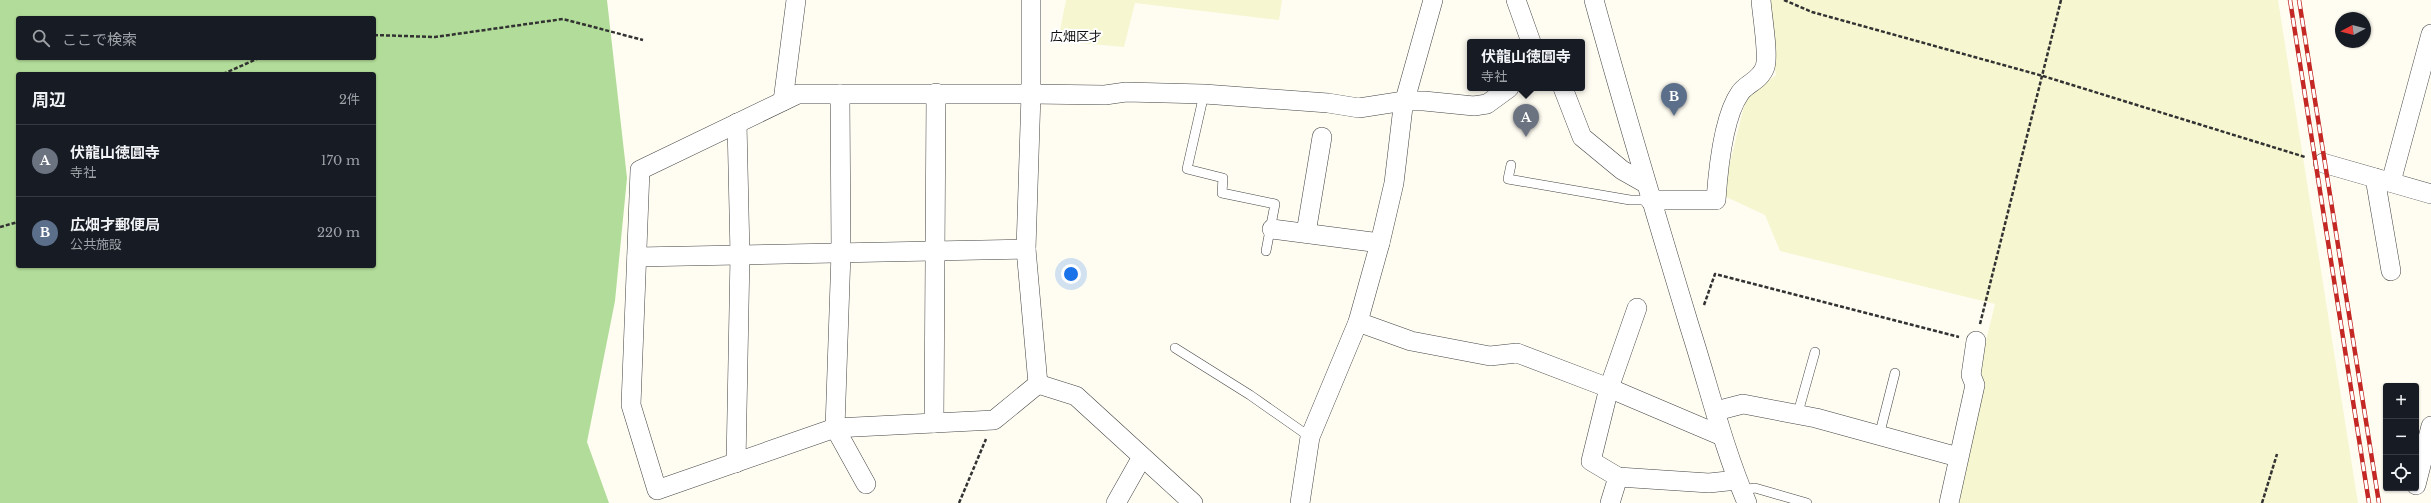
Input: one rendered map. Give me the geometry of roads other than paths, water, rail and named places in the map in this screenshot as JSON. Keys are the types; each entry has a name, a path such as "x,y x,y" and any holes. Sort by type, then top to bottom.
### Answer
{"street":[{"path":"783,101 796,0"},
{"path":"1031,0 1031,94 1026,249 1038,384"},
{"path":"1300,503 1310,437 1358,322 1380,244 1394,183 1404,101 1433,0"},
{"path":"1516,0 1530,39"},
{"path":"1594,0 1648,192 1716,411 1722,436 1742,491"},
{"path":"1565,91 1582,137 1648,192 1716,200 1721,153 1732,107 1741,92 1755,82 1765,67 1760,0"},
{"path":"2392,271 2383,180 2431,34"},
{"path":"1038,384 994,420 835,428 657,490 631,405 640,170 798,94 1105,95 1126,92 1204,94 1328,102 1359,108 1404,101 1424,100 1474,106 1487,104 1503,95 1506,91"},
{"path":"840,94 841,253 835,428 866,484"},
{"path":"934,423 936,94"},
{"path":"736,463 740,255 737,123"},
{"path":"1306,233 1322,137"},
{"path":"2323,163 2431,194"},
{"path":"1272,229 1380,244"},
{"path":"637,256 1026,249"},
{"path":"1637,308 1608,388 1591,461 1618,477 1709,483 1742,491"},
{"path":"1358,322 1411,341 1490,356 1517,353 1608,388 1722,436"},
{"path":"1949,503 1974,385 1971,375 1976,341"},
{"path":"1038,384 1076,396 1193,503"},
{"path":"1716,411 1743,404 1797,416 1816,418 1958,457"},
{"path":"2419,473 2431,426"},
{"path":"1116,503 1142,457"},
{"path":"1610,503 1618,477"}],"lane":[{"path":"1204,94 1187,169 1223,178 1222,193 1275,204 1272,229 1266,252"},
{"path":"1511,166 1508,178 1630,200 1648,192"},
{"path":"1175,348 1250,395 1310,437"},
{"path":"1797,416 1815,352"},
{"path":"1879,436 1895,373"},
{"path":"1742,491 1754,488 1807,503"}],"railway":[{"path":"2290,0 2369,503"},
{"path":"2299,0 2379,503"}],"place":[{"name":"広畑才郵便局","path":"1674,116"},
{"name":"伏龍山徳圓寺","path":"1526,137"}],"district":[{"name":"広畑区才","path":"1076,36"}]}
